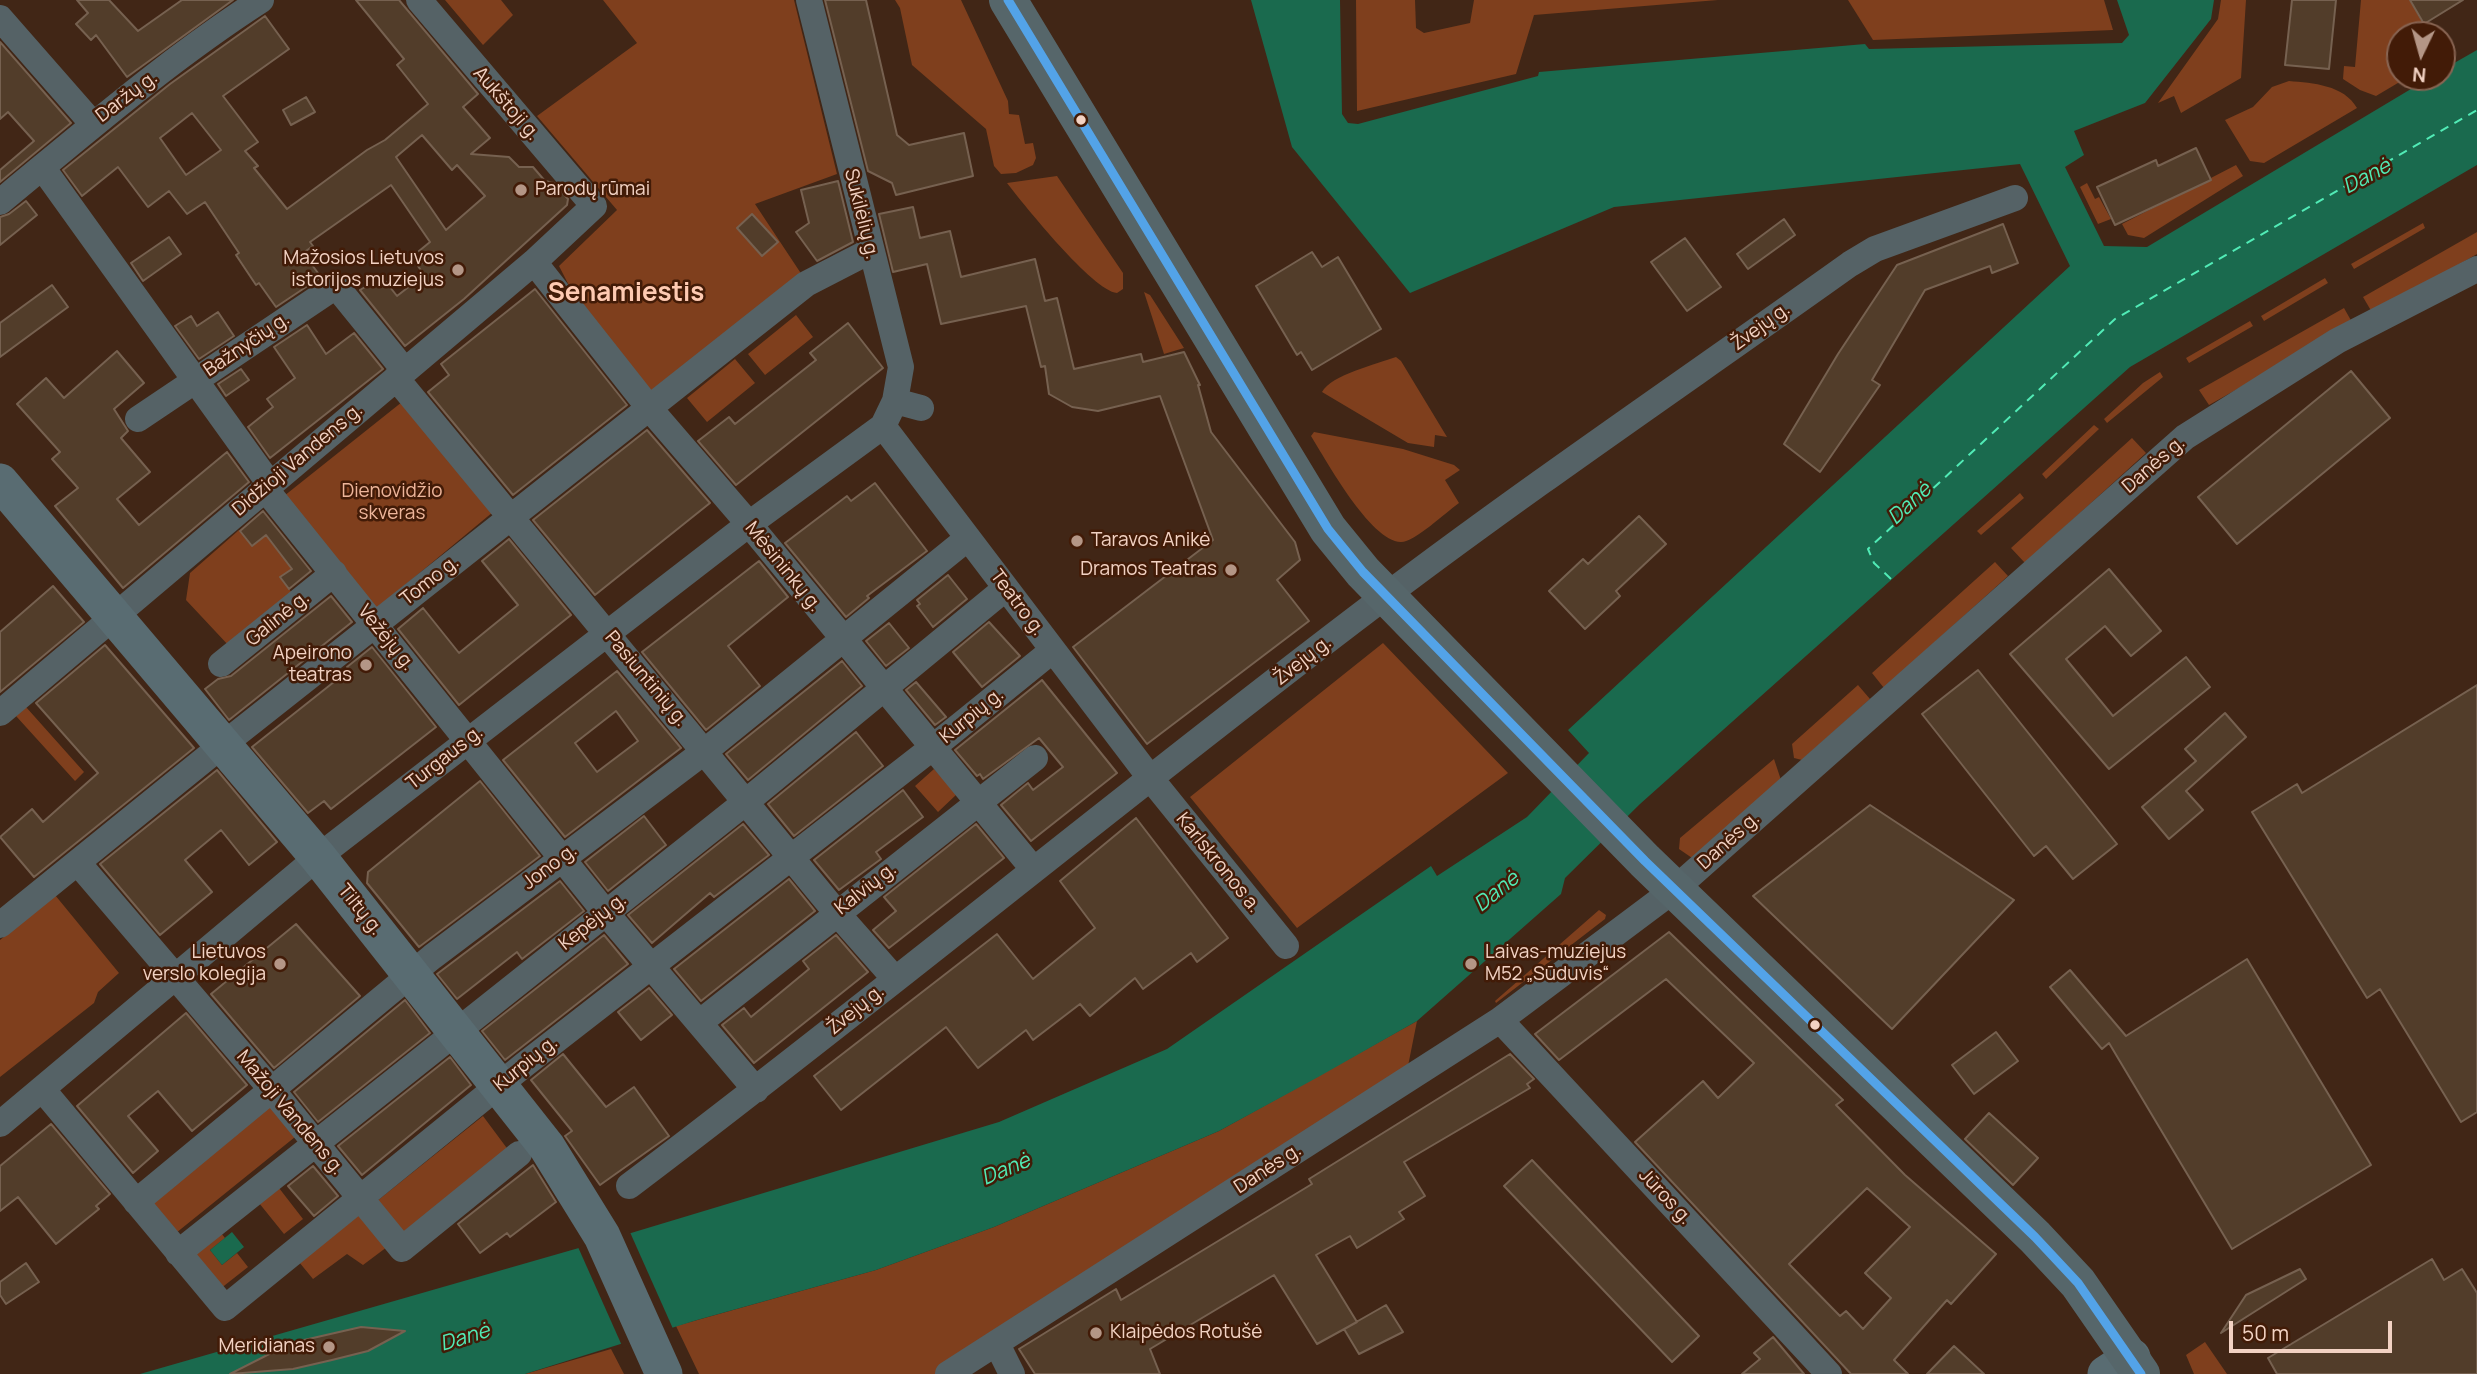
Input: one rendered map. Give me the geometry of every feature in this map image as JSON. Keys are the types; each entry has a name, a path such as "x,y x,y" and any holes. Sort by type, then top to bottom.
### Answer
{"main road":[{"path":"1008,0 1328,529 1385,597 1645,862 2035,1237 2078,1283 2126,1368"}],"street":[{"name":"Daržų g.","path":"0,202 92,123 219,27 261,0"},
{"name":"Aukštoji g.","path":"419,0 594,206"},
{"name":"Sukilėlių g.","path":"809,0 901,367 895,401"},
{"path":"0,18 92,123"},
{"name":"Vežėjų g.","path":"42,167 269,483 271,496 606,912 756,1090"},
{"name":"Žvejų g.","path":"629,1186 756,1090 1385,597 1504,509 1850,264 1875,249 2015,198"},
{"name":"Didžioji Vandens g.","path":"0,713 269,483 534,262 594,206"},
{"name":"Tomo g.","path":"0,925 223,744 806,284 870,251"},
{"name":"Mėsininkų g.","path":"534,262 650,409 749,524 1034,870"},
{"name":"Danės g.","path":"948,1374 1500,1020 1675,889 2185,437 2337,341 2477,269"},
{"name":"Bažnyčių g.","path":"138,419 336,286 401,375"},
{"name":"Pasiuntinių g.","path":"401,375 608,634 836,912 895,979"},
{"path":"895,401 921,408"},
{"name":"Turgaus g.","path":"0,1124 318,857 749,524 883,426 895,401"},
{"name":"Teatro g.","path":"883,426 1151,779"},
{"name":"Tiltų g.","path":"0,482 318,857 500,1085 575,1188 602,1236 658,1360"},
{"name":"Jono g.","path":"136,1202 411,974 705,751 968,538"},
{"name":"Galinė g.","path":"221,664 334,573"},
{"name":"Kepėjų g.","path":"178,1253 316,1145 456,1029 747,801 1006,588"},
{"name":"Kurpių g.","path":"43,1090 225,1308 500,1085 932,748 1053,650"},
{"name":"Kalvių g.","path":"699,1023 836,912 1035,758"},
{"name":"Karlskronos a.","path":"1151,779 1286,946"},
{"name":"Mažoji Vandens g.","path":"78,863 272,1090 402,1249 519,1154"},
{"name":"Jūros g.","path":"1500,1020 1829,1374"},
{"path":"997,1344 1012,1374"}],"green space":[{"path":"445,0 501,0 513,15 483,45"},
{"path":"603,0 794,0 837,174 755,204 802,275 651,393 579,305 559,266 617,210 537,116 637,43"},
{"path":"895,0 961,0 1008,101 1009,114 1019,115 1025,144 1033,143 1036,158 1033,165 1016,173 1001,174 994,166 986,129 912,65 900,8"},
{"path":"1356,0 1415,0 1416,28 1424,33 1470,23 1474,0 1718,0 1534,15 1516,74 1357,111"},
{"path":"1848,0 2104,0 2113,30 1873,40"},
{"path":"2221,0 2246,0 2241,78 2181,113 2174,96 2158,103 2218,19"},
{"path":"2361,0 2410,0 2421,21 2386,21 2386,90 2376,96 2343,79 2344,66 2355,67"},
{"path":"2289,81 2318,84 2336,90 2351,100 2357,108 2264,163 2250,161 2225,120 2253,107 2272,87"},
{"path":"2236,165 2243,176 2144,238 2128,235 2122,224"},
{"path":"1057,176 1123,273 1123,289 1117,293 1106,289 1076,263 1007,183"},
{"path":"2087,183 2095,199 2099,197 2111,219 2098,224 2080,187"},
{"path":"2423,223 2425,228 2354,269 2351,264"},
{"path":"2477,232 2477,254 2373,314 2363,297"},
{"path":"2325,278 2328,283 2264,321 2261,316"},
{"path":"1144,292 1150,295 1184,348 1164,354"},
{"path":"2344,308 2353,324 2209,405 2199,390"},
{"path":"796,315 813,337 765,375 748,354"},
{"path":"2250,321 2253,326 2189,363 2186,358"},
{"path":"1396,357 1447,437 1435,435 1434,447 1408,443 1322,392 1344,375"},
{"path":"735,359 755,383 707,422 687,398"},
{"path":"2160,372 2163,377 2107,423 2104,419 2143,383"},
{"name":"Dienovidžio skveras","path":"402,402 493,512 375,610 284,496"},
{"path":"2094,425 2099,429 2046,479 2042,474"},
{"path":"1314,432 1403,449 1454,465 1460,470 1445,480 1459,503 1407,541 1389,538 1376,528 1350,498 1311,436"},
{"path":"2132,438 2146,453 2025,563 2011,548"},
{"path":"2020,493 2024,498 1981,535 1977,531"},
{"path":"239,530 252,546 266,535 292,569 281,578 295,597 230,647 186,600 190,573"},
{"path":"1995,562 2008,576 1884,688 1872,673"},
{"path":"1383,643 1508,773 1297,928 1190,797"},
{"path":"1858,685 1870,699 1802,760 1794,758 1792,744"},
{"path":"26,707 84,772 75,781 16,716"},
{"path":"1774,759 1781,780 1695,860 1679,849 1680,838"},
{"path":"934,769 957,794 938,812 915,786"},
{"path":"55,895 119,973 98,992 94,1003 0,1077 0,940"},
{"path":"1599,910 1606,915 1605,919 1496,1003 1495,1001"},
{"path":"1417,1021 1405,1081 948,1374 699,1374 676,1326 876,1270 994,1227 1219,1131"},
{"path":"268,1102 295,1137 176,1233 150,1201"},
{"path":"483,1116 509,1151 404,1234 377,1201"},
{"path":"279,1188 303,1219 284,1234 259,1203"},
{"path":"358,1213 387,1247 363,1265 347,1254 313,1279 299,1262"},
{"path":"221,1233 225,1238 210,1250 222,1265 237,1253 248,1267 220,1289 193,1256"},
{"path":"2205,1342 2227,1374 2194,1374 2186,1355"},
{"path":"611,1349 624,1374 525,1374"}],"water":[{"name":"Danė","path":"1251,0 1340,0 1342,114 1348,123 1358,124 1538,76 1539,72 1865,44 1869,49 2122,43 2129,35 2117,0 2214,0 2211,19 2145,103 2074,131 2084,155 2065,167 2104,246 2147,247 2408,91 2456,91 2456,62 2477,50 2477,165 2130,367 1640,804 1565,878 1561,894 1417,1021 1320,1076 1219,1131 994,1227 876,1270 697,1320 525,1374 140,1374 631,1233 999,1122 1167,1049 1431,866 1437,876 1527,817 1589,753 1568,730 2070,266 2020,164 1614,207 1410,293 1292,147"},
{"path":"232,1232 244,1247 222,1265 210,1250"}],"pier":[{"path":"629,1230 674,1331 623,1348 578,1247"}],"building":[{"path":"77,0 109,0 138,31 182,0 233,0 127,77 96,35 91,40 76,24 88,13"},
{"path":"356,0 399,0 478,94 463,107 490,138 471,154 509,157 519,167 533,167 545,181 554,183 568,199 567,205 464,299 405,346 360,290 382,277 397,296 424,275 418,266 426,260 419,251 430,242 391,185 310,242 313,246 303,253 321,277 276,307 259,283 256,285 236,255 239,253 205,202 187,214 169,191 148,207 118,167 82,196 63,170 170,84 265,16 289,49 223,96 258,142 245,151 258,166 254,168 287,209 367,150 385,140 428,104 397,65 404,59","holes":["192,113 221,150 186,175 160,138","422,135 452,170 457,165 485,196 446,230 396,157"]},
{"path":"825,0 866,0 897,135 909,145 964,133 973,176 896,195 892,183 868,171"},
{"path":"2292,0 2336,0 2329,69 2285,65"},
{"path":"2410,0 2463,0 2429,21 2422,21"},
{"path":"0,42 71,123 0,182 0,170 34,141 8,112 0,119"},
{"path":"306,97 315,112 291,125 283,110"},
{"path":"2196,148 2211,180 2115,225 2097,187 2156,160 2158,166"},
{"path":"838,181 853,242 817,261 796,232 809,223 801,190"},
{"path":"26,201 37,215 0,245 0,217 9,214"},
{"name":"Dramos Teatras","path":"913,207 920,238 950,231 961,277 1035,259 1045,301 1057,298 1074,369 1141,354 1143,362 1184,352 1200,385 1211,432 1295,542 1300,560 1277,580 1309,621 1147,744 1073,647 1213,540 1160,396 1098,411 1072,407 1049,394 1045,366 1041,367 1026,306 941,324 927,264 893,272 879,214"},
{"path":"752,214 778,242 762,256 737,228"},
{"path":"1784,219 1795,235 1748,269 1737,254"},
{"path":"2003,224 2018,263 1992,273 1990,266 1925,290 1872,380 1880,385 1820,472 1784,444 1838,354 1897,265"},
{"path":"169,237 181,254 143,281 131,263"},
{"path":"1685,238 1721,287 1687,311 1651,262"},
{"path":"1312,252 1322,267 1338,257 1381,329 1312,370 1301,352 1297,355 1256,286"},
{"path":"52,285 68,307 0,357 0,323"},
{"path":"535,289 627,405 513,495 428,392 449,375 441,364"},
{"path":"218,312 234,336 199,359 175,326 191,316 197,326"},
{"path":"848,323 883,368 736,485 698,441 729,417 735,424 816,360 810,353"},
{"path":"307,325 326,354 354,333 383,369 270,458 248,427 273,407 267,399 295,378 274,347"},
{"path":"117,351 144,383 114,409 128,431 121,438 150,472 117,499 139,525 227,452 249,482 123,588 55,506 78,488 52,459 60,452 17,404 46,378 64,398"},
{"path":"241,369 249,380 226,396 218,384"},
{"path":"2351,371 2390,418 2237,544 2198,497"},
{"path":"647,430 710,503 595,595 533,520"},
{"path":"875,483 927,551 867,596 869,598 846,617 785,543 847,496 851,501"},
{"path":"263,511 311,571 289,589 280,577 292,569 266,535 252,546 240,531"},
{"path":"1639,516 1666,544 1616,591 1620,596 1585,629 1549,591 1583,559 1588,564"},
{"path":"509,539 571,615 459,705 398,629 423,608 459,653 518,605 482,561"},
{"path":"759,561 788,597 728,646 760,686 706,730 642,652"},
{"path":"2109,569 2161,631 2131,656 2105,626 2066,659 2113,716 2186,657 2210,687 2109,769 2010,654"},
{"path":"948,575 967,599 933,627 917,606 920,604 917,600"},
{"path":"53,586 84,622 0,692 0,632"},
{"path":"331,596 352,622 229,720 205,689 218,679 231,676"},
{"path":"989,622 1020,656 982,687 953,652"},
{"path":"889,623 909,648 886,666 866,641"},
{"path":"105,645 194,748 34,877 0,837 32,809 43,822 98,773 36,703"},
{"path":"372,647 436,727 331,809 324,801 308,813 252,747 349,670 347,667"},
{"path":"842,661 862,686 748,780 726,754"},
{"path":"1978,670 2117,844 2073,879 2046,846 2034,856 1922,714"},
{"path":"617,671 681,748 565,837 503,760","holes":["616,711 638,741 597,772 575,743"]},
{"path":"1042,680 1117,773 1031,841 1001,805 1028,783 1033,790 1063,767 1039,738 983,779 980,774 977,776 955,750"},
{"path":"916,682 946,717 935,725 906,690"},
{"path":"2477,685 2477,1112 2461,1122 2380,989 2367,998 2252,812 2297,784 2302,793"},
{"path":"2225,713 2246,737 2186,791 2203,810 2169,839 2142,807 2196,761 2185,749"},
{"path":"856,732 883,766 794,836 768,804"},
{"path":"217,770 277,842 249,865 221,830 185,860 212,892 160,935 100,864"},
{"path":"480,781 540,856 419,947 367,883 368,872"},
{"path":"903,790 923,817 876,852 881,859 839,890 814,860"},
{"path":"1870,805 2014,900 1892,1029 1753,896"},
{"path":"644,816 666,845 608,891 585,862"},
{"path":"1136,818 1228,938 1197,962 1191,953 1143,989 1135,978 1090,1016 1080,1004 1033,1040 1026,1030 978,1068 946,1027 841,1110 814,1076 997,934 1033,979 1095,928 1060,881"},
{"path":"743,824 769,855 714,897 710,893 652,943 628,915"},
{"path":"976,824 1004,858 889,948 873,930 896,911 884,897"},
{"path":"789,879 815,911 701,1001 674,969"},
{"path":"560,881 584,911 522,959 517,952 457,999 437,974"},
{"path":"296,924 360,996 274,1068 211,994"},
{"path":"1669,932 1843,1100 1836,1105 1905,1175 1996,1254 1951,1304 1947,1300 1894,1360 1908,1374 1851,1374 1635,1142 1703,1081 1718,1098 1754,1063 1666,979 1559,1060 1535,1034","holes":["1867,1188 1910,1227 1865,1273 1891,1298 1863,1329 1846,1311 1840,1316 1789,1264"]},
{"path":"604,935 628,964 505,1060 482,1031"},
{"path":"836,935 868,972 754,1063 722,1025 744,1008 751,1017 809,969 803,961"},
{"path":"2247,959 2371,1165 2232,1249 2109,1043 2102,1049 2050,987 2070,970 2126,1036"},
{"path":"649,988 672,1015 641,1040 618,1012"},
{"path":"405,1000 430,1033 318,1122 294,1092"},
{"path":"186,1013 247,1085 192,1131 158,1091 128,1116 158,1151 133,1173 77,1106"},
{"path":"1996,1032 2018,1061 1974,1094 1952,1065"},
{"path":"563,1054 606,1107 634,1087 669,1136 600,1185 565,1136 572,1131 531,1080"},
{"path":"1510,1054 1534,1079 1527,1084 1530,1088 1404,1162 1425,1196 1399,1212 1404,1219 1357,1248 1350,1236 1316,1255 1357,1322 1317,1344 1274,1275 1150,1349 1160,1374 1035,1374 1019,1349 1116,1289 1121,1300 1312,1184 1309,1179"},
{"path":"450,1057 471,1085 362,1175 338,1146"},
{"path":"1989,1113 2038,1158 2013,1185 1965,1139"},
{"path":"51,1124 110,1194 96,1206 99,1209 56,1244 18,1197 0,1211 0,1166"},
{"path":"1532,1160 1699,1336 1672,1362 1504,1186"},
{"path":"533,1165 556,1202 510,1237 507,1233 480,1253 458,1224"},
{"path":"313,1166 338,1196 314,1216 288,1186"},
{"path":"2432,1259 2444,1280 2462,1269 2477,1293 2477,1374 2277,1374 2268,1358"},
{"path":"26,1263 39,1282 6,1304 0,1295 0,1282"},
{"path":"2300,1269 2306,1279 2221,1333 2246,1295"},
{"path":"1386,1305 1403,1332 1359,1354 1344,1329"},
{"name":"Meridianas","path":"361,1327 405,1331 368,1351 332,1360 293,1369 230,1374 291,1343"},
{"path":"1773,1337 1804,1374 1742,1374 1760,1359 1754,1353"},
{"path":"1954,1346 1984,1374 1927,1374"}],"ferry route":[{"path":"1891,579 1874,563 1868,549 2115,319 2477,110"}],"transit line":[{"path":"1008,0 1328,529 1363,572 1645,861 2035,1237 2078,1283 2141,1374"}],"place":[{"name":"Parodų rūmai","path":"521,190"},
{"name":"Mažosios Lietuvos istorijos muziejus","path":"458,270"},
{"name":"Taravos Anikė","path":"1077,541"},
{"name":"Dramos Teatras","path":"1231,570"},
{"name":"Apeirono teatras","path":"366,665"},
{"name":"Lietuvos verslo kolegija","path":"280,964"},
{"name":"Laivas-muziejus M52 „Sūduvis“","path":"1471,964"},
{"name":"Klaipėdos Rotušė","path":"1096,1333"},
{"name":"Meridianas","path":"329,1347"}],"district":[{"name":"Senamiestis","path":"626,294"}]}
